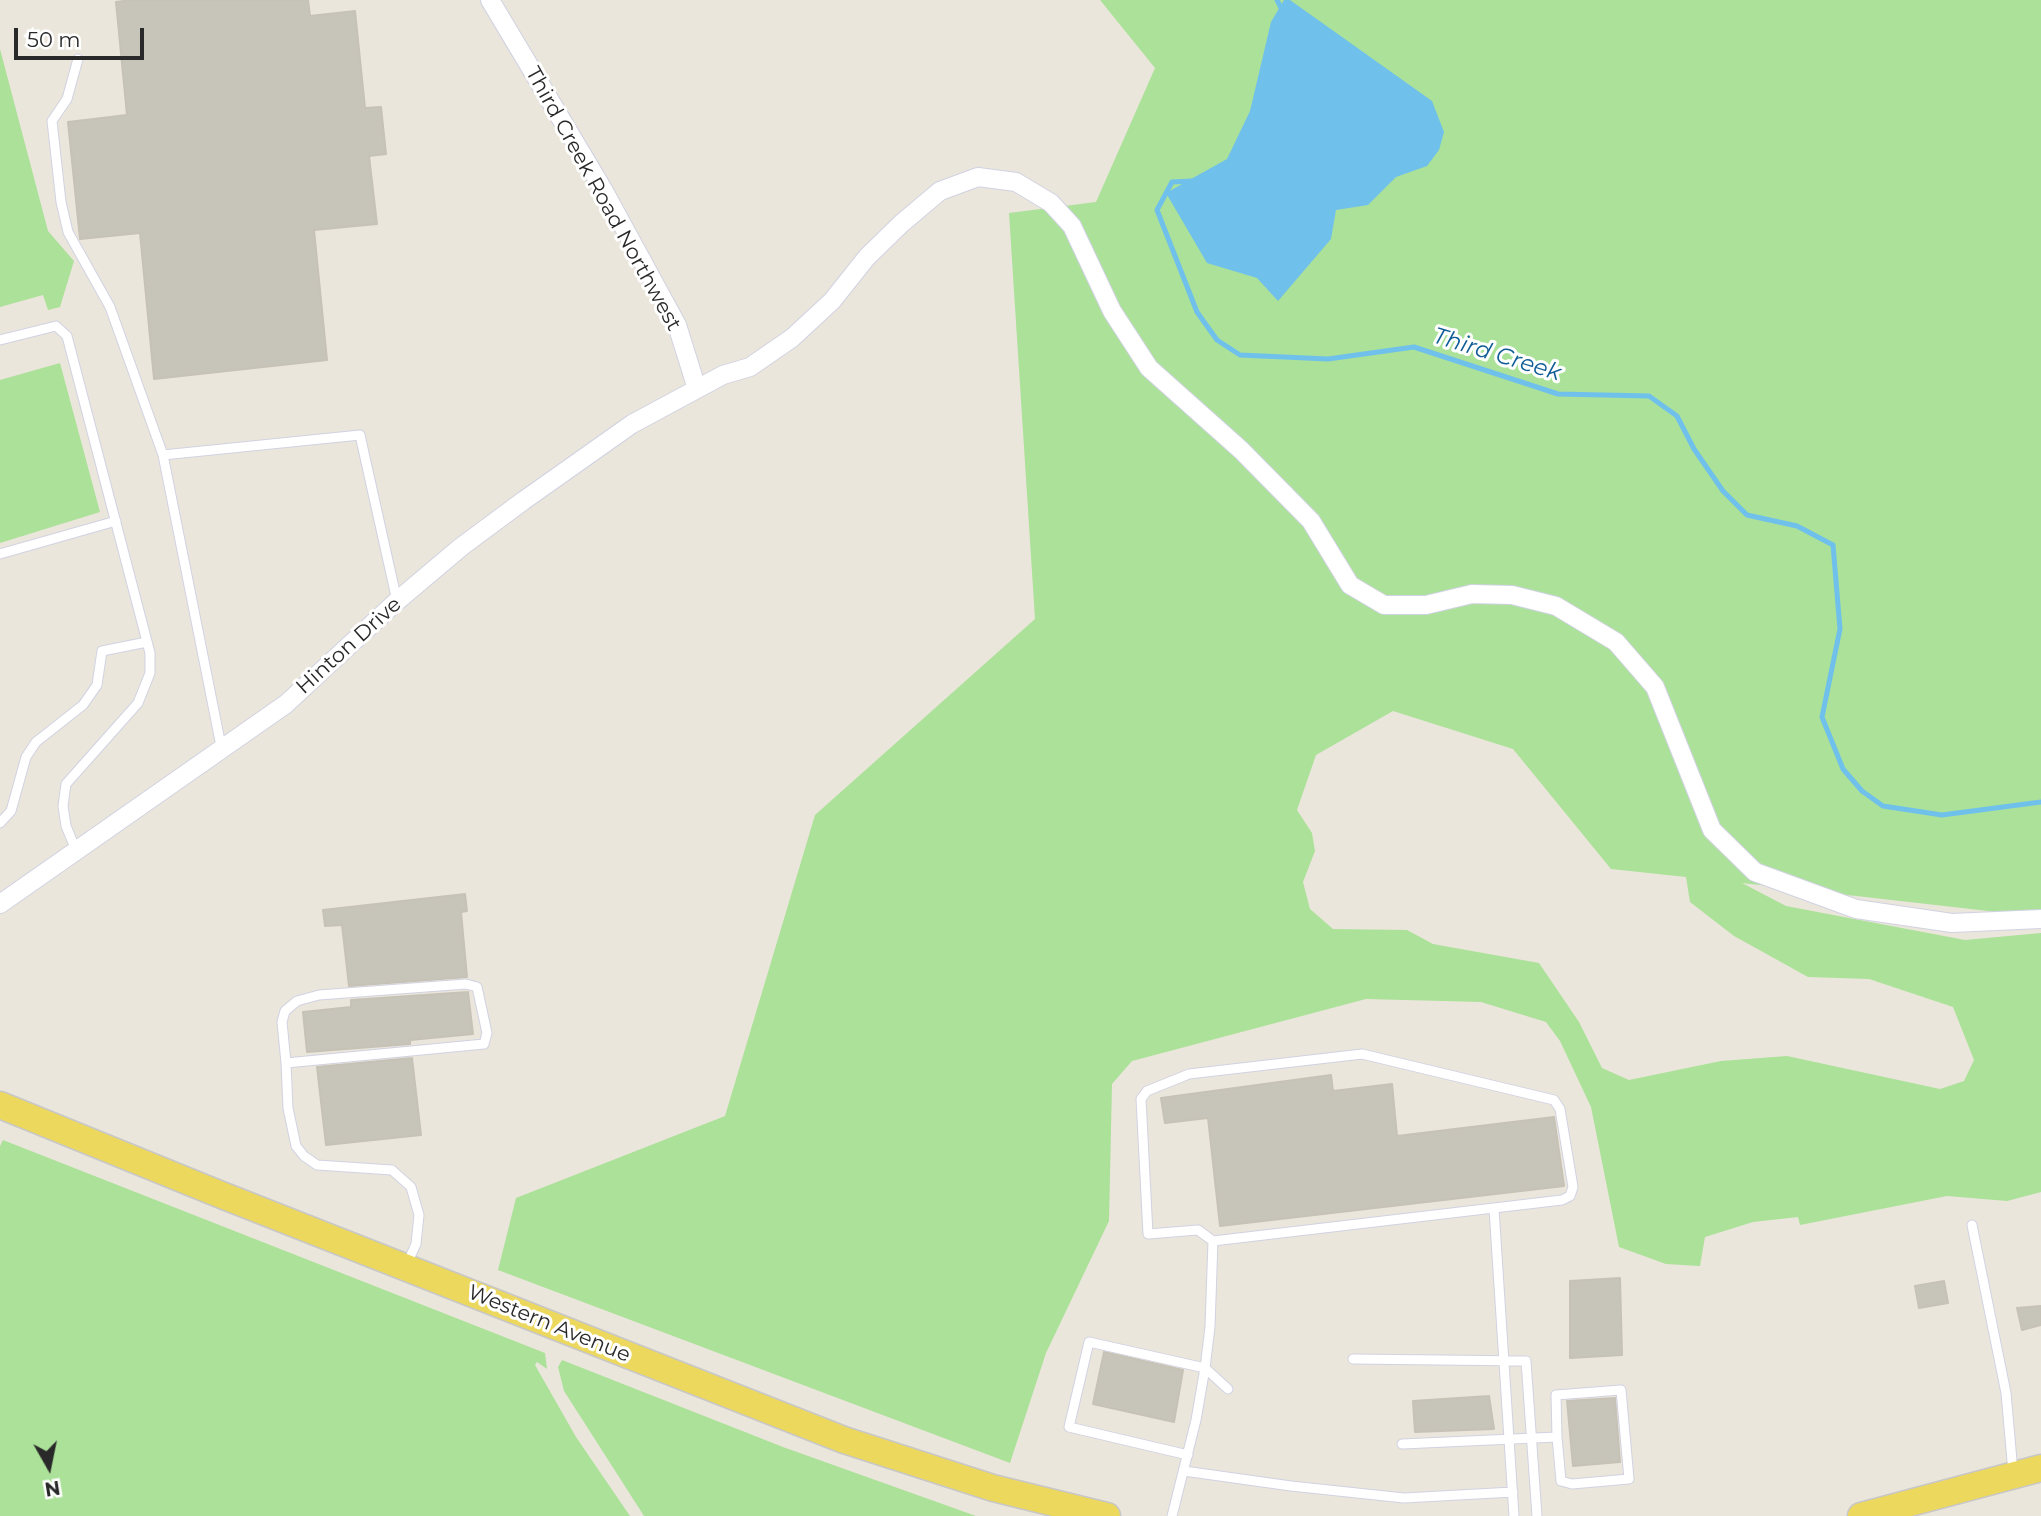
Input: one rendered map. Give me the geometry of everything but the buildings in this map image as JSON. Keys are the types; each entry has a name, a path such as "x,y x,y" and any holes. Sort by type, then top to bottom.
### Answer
{"main road":[{"name":"Western Avenue","path":"0,1105 406,1268 908,1463 1107,1516"},
{"path":"1861,1516 2041,1468"}],"street":[{"name":"Third Creek Road Northwest","path":"490,0 604,191 677,325 697,389"},
{"path":"697,389 750,367 792,338 832,301 867,257 940,191 978,177 1016,182 1051,203 1072,226 1112,311 1149,368 1241,450 1311,521 1350,585 1384,605 1426,606 1472,594 1512,595 1556,606 1616,642 1655,687 1712,830 1755,872 1856,909 1952,923 2041,919"},
{"name":"Hinton Drive","path":"0,904 286,704 397,601 461,547 632,424 697,389"}],"lane":[{"path":"78,59 67,99 52,121 61,202 68,232 110,307 163,454 222,751"},
{"path":"0,340 56,326 67,336 147,642 150,673 138,703 66,784 63,806 66,826 76,850"},
{"path":"163,454 360,435 397,601"},
{"path":"0,554 116,521"},
{"path":"0,824 11,811 26,757 36,742 83,705 97,685 102,650 147,642"},
{"path":"286,1063 484,1044 487,1033 481,995 477,987 466,984 319,995 298,1001 285,1011 282,1022 288,1108 296,1146 304,1157 317,1165 392,1170 411,1187 419,1215 416,1244 406,1268"},
{"path":"1362,1054 1554,1100 1560,1109 1573,1187 1570,1196 1494,1209 1213,1241 1198,1230 1148,1234 1141,1099 1147,1091 1189,1074 1362,1054"},
{"path":"1494,1209 1514,1516"},
{"path":"1972,1225 2006,1393 2014,1476"},
{"path":"1172,1516 1188,1455 1205,1368 1213,1241"},
{"path":"1188,1455 1069,1427 1089,1342 1205,1368 1228,1389"},
{"path":"1353,1359 1526,1361 1537,1516"},
{"path":"1621,1390 1629,1479 1572,1484 1561,1481 1557,1437 1556,1395 1621,1390"},
{"path":"1402,1444 1557,1437"},
{"path":"1184,1471 1404,1498 1513,1492"}],"green space":[{"path":"1100,0 2041,0 2041,917 1742,883 1786,906 1965,940 2041,933 2041,1192 2007,1201 1947,1196 1800,1225 1798,1217 1753,1222 1705,1237 1700,1266 1666,1264 1619,1247 1591,1107 1560,1041 1546,1022 1481,1002 1366,999 1132,1061 1112,1084 1109,1221 1046,1353 1010,1463 498,1270 516,1198 725,1116 815,815 1035,619 1009,213 1096,202 1155,68","holes":["1393,711 1513,749 1611,869 1686,877 1690,902 1734,936 1808,977 1869,979 1953,1007 1974,1060 1964,1081 1940,1089 1787,1056 1721,1061 1629,1080 1602,1068 1579,1022 1539,963 1433,944 1407,930 1333,929 1310,909 1303,882 1315,851 1312,833 1297,810 1316,755"]},
{"path":"0,49 48,231 74,261 60,307 48,310 43,295 0,307"},
{"path":"60,363 100,512 0,543 0,380"},
{"path":"3,1140 545,1353 547,1369 537,1362 535,1365 576,1437 630,1516 0,1516 0,1146"},
{"path":"562,1360 783,1447 976,1516 644,1516 564,1391 558,1367"}],"water":[{"path":"1284,0 1290,0 1432,101 1444,132 1439,150 1427,166 1396,177 1368,205 1336,210 1331,239 1278,301 1257,278 1207,263 1166,193 1227,159 1250,111 1271,22"}],"waterway":[{"name":"Third Creek","path":"1277,0 1282,10"},
{"name":"Third Creek","path":"1192,181 1172,182 1157,210 1197,312 1217,340 1240,355 1328,359 1414,347 1558,394 1649,396 1677,416 1694,449 1723,491 1747,515 1797,526 1833,545 1840,629 1822,717 1843,769 1862,791 1883,806 1942,815 2041,802"}]}
